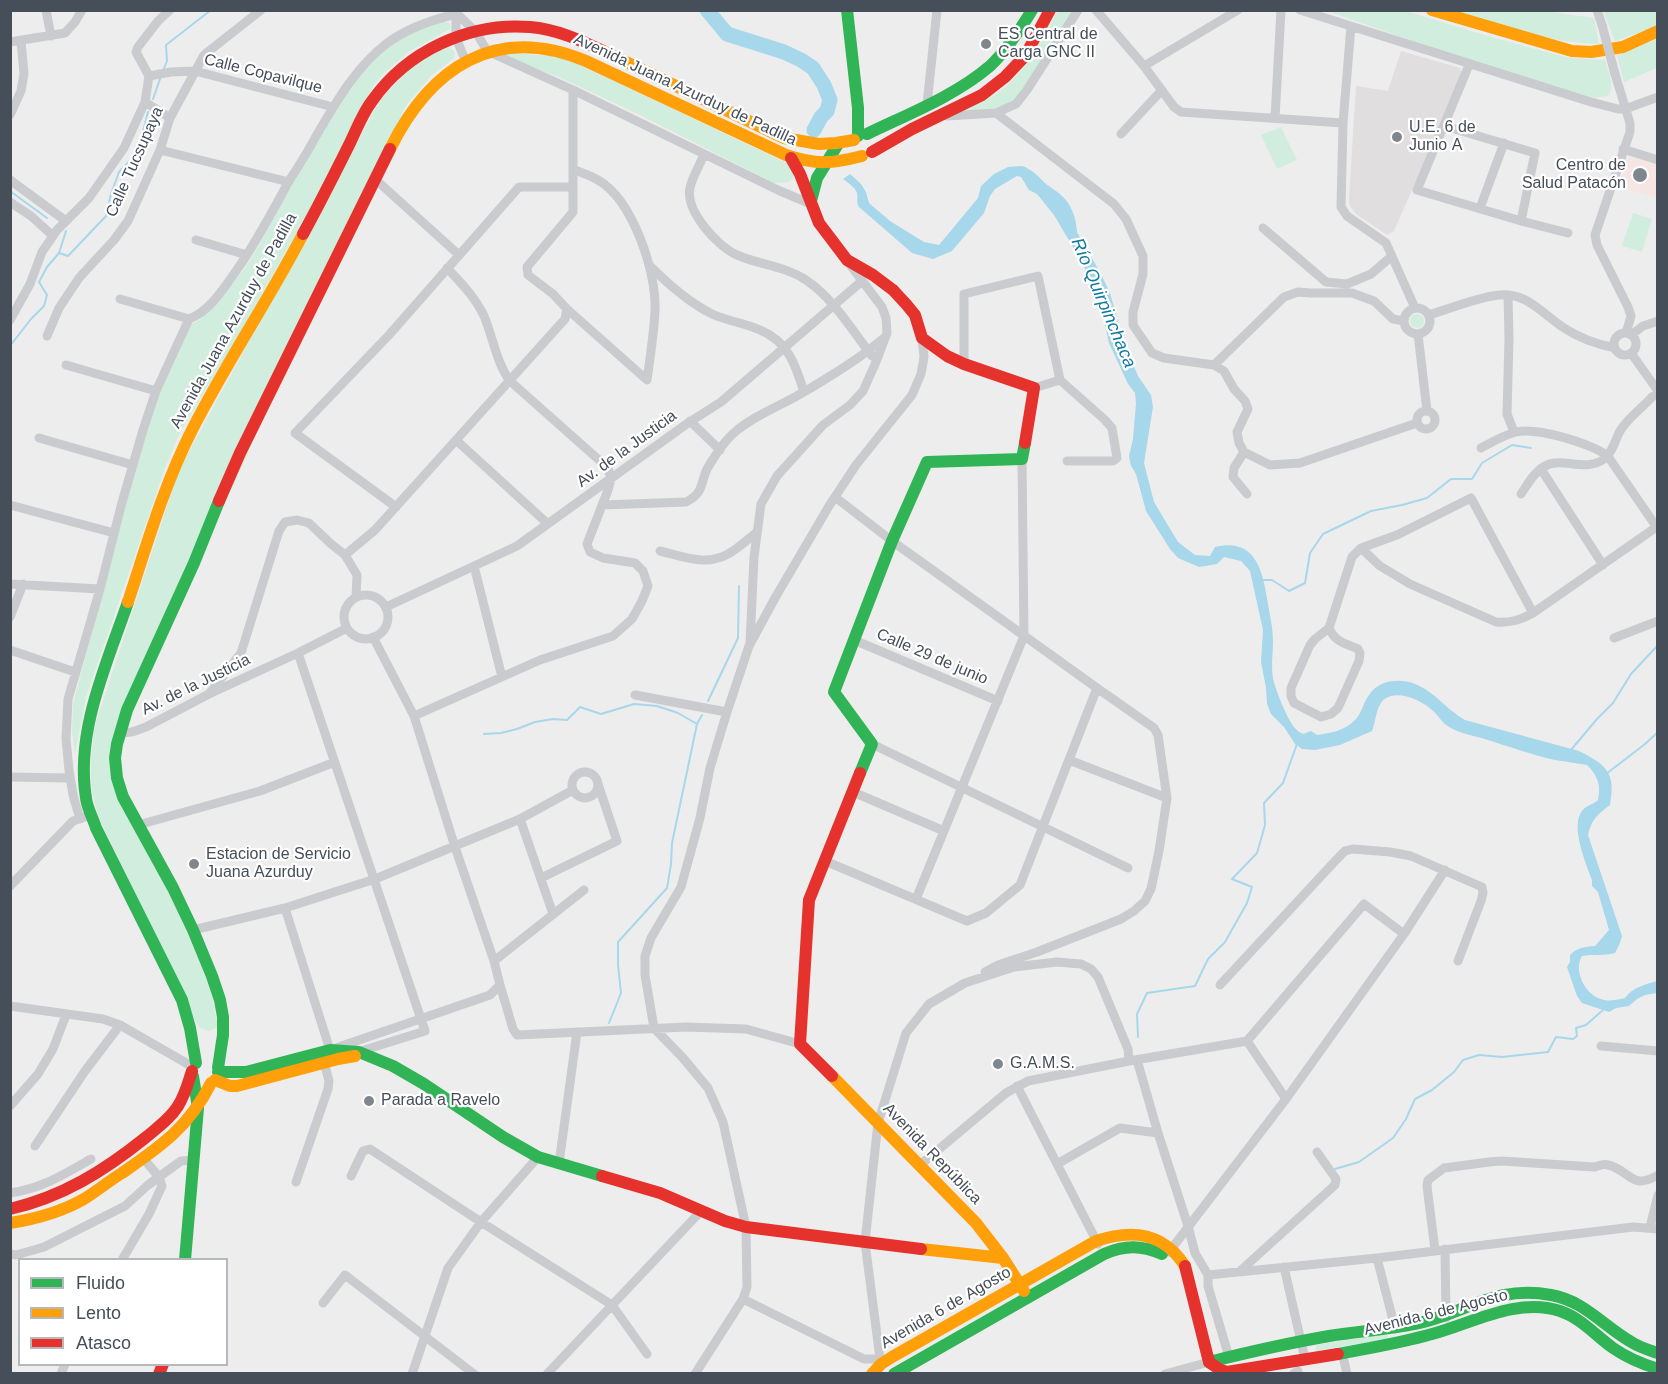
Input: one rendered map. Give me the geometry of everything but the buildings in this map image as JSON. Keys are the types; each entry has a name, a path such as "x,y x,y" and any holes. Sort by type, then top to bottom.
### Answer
{"main road":[{"path":"847,10 863,135 875,145 867,154 856,153 853,150 852,143 863,135"},
{"name":"Avenida Juana Azurduy de Padilla","path":"10,1209 30,1205 70,1189 122,1156 157,1128 178,1107 194,1069 190,1028 182,1000 96,828 86,817 83,771 85,743 95,700 164,493 186,439 292,255 370,103 382,86 413,59 438,45 468,33 510,27 530,27 583,41 784,138 813,144 838,144 863,135 927,104 983,71 1007,47 1032,10"},
{"name":"Avenida Juana Azurduy de Padilla","path":"10,1223 27,1221 74,1204 143,1158 198,1108 216,1076 224,1017 213,976 173,888 123,796 117,778 115,758 120,733 127,710 194,563 240,453 401,126 414,105 433,84 449,72 487,51 536,47 568,54 656,92 791,158 825,163 867,154 934,117 982,95 1005,77 1025,56 1050,10"},
{"path":"1432,10 1572,51 1591,52 1623,46 1658,31"},
{"path":"811,204 811,195 825,163 838,144"},
{"path":"791,158 800,174 819,223 847,260 873,275 906,304 915,315 922,338 946,356 1034,388 1022,459 927,462 892,541 834,692 872,744 809,900 800,1044"},
{"name":"Avenida República","path":"800,1044 976,1223 1003,1258 1028,1297"},
{"path":"216,1076 230,1086 237,1086 324,1062 334,1054"},
{"path":"216,1076 334,1054 363,1054 393,1066 424,1084 503,1137 538,1157 660,1193 725,1221 746,1227 1003,1258"},
{"path":"185,1258 198,1108 194,1069"},
{"name":"Avenida 6 de Agosto","path":"880,1368 1096,1241 1113,1234 1129,1233 1161,1241 1188,1276 1210,1368"},
{"name":"Avenida 6 de Agosto","path":"894,1374 1119,1247 1146,1247 1168,1253"},
{"name":"Avenida 6 de Agosto","path":"1210,1368 1229,1357 1346,1333 1424,1322 1491,1298 1509,1294 1541,1293 1577,1303 1629,1342 1656,1353"},
{"name":"Avenida 6 de Agosto","path":"1210,1368 1248,1371 1397,1343 1522,1307 1555,1309 1567,1313 1621,1354 1654,1368"},
{"path":"1654,1368 1656,1353"}],"street":[{"path":"46,10 51,36"},
{"path":"10,42 65,33 82,10"},
{"path":"10,320 30,284 42,252 66,221 89,198 124,148 145,102 152,75 136,52 158,21 170,10"},
{"name":"Calle Tucsupaya","path":"47,336 59,308 79,278 128,221 160,150 170,117 204,55 261,10"},
{"path":"927,104 937,10"},
{"path":"934,117 996,113 1016,104 1078,10"},
{"path":"1096,10 1144,66 1174,107 1181,112 1343,123"},
{"path":"1144,66 1238,10"},
{"path":"1275,118 1281,10"},
{"path":"1300,10 1469,65 1618,109 1658,98"},
{"path":"1597,10 1630,123 1630,132 1596,235 1597,245 1631,316 1629,334 1635,344 1630,353"},
{"path":"455,12 476,32 487,51 811,204"},
{"path":"455,12 456,38 466,62"},
{"path":"120,299 189,319 200,316 247,255 354,75 387,43 419,24 455,12"},
{"path":"1351,26 1343,123 1341,207 1347,216 1386,243 1414,308"},
{"path":"10,115 21,91 24,74 21,41"},
{"path":"1469,65 1417,190 1568,233"},
{"name":"Calle Copavilque","path":"152,75 195,71 333,107"},
{"path":"573,90 573,169 573,212 527,267 528,275 553,294 647,380 655,309 650,266 629,213 616,193 599,180 573,169"},
{"path":"1121,134 1162,90"},
{"path":"145,102 170,117"},
{"path":"996,113 1114,204 1126,219 1143,256 1143,274 1133,312 1133,325 1152,353 1164,358 1214,365 1224,371 1248,409 1237,432 1244,452 1270,465 1300,463 1417,423"},
{"path":"1445,126 1535,153 1521,221"},
{"path":"1480,208 1504,143"},
{"path":"1623,149 1658,160"},
{"path":"160,150 289,182"},
{"path":"704,154 689,189 696,217 716,240 736,255 784,268 806,280 825,296 876,362"},
{"path":"375,179 459,255"},
{"path":"10,180 66,221"},
{"path":"396,507 295,433 389,335 519,187 573,187"},
{"path":"10,202 31,216 53,236"},
{"path":"1263,228 1326,282 1347,284 1371,274 1392,256"},
{"path":"196,240 247,255"},
{"path":"749,646 754,556 761,504 777,476 823,425 850,405 863,391 887,333 886,318 882,307 847,260"},
{"path":"650,266 690,302 713,314 762,330 782,344 793,360 804,392"},
{"path":"414,716 540,660 613,636 632,619 648,586 643,571 635,563 603,558 590,552 587,544 609,490 611,479 609,468 510,381 503,371 477,302 447,268"},
{"path":"964,364 964,294 1038,276 1060,380 1112,428 1117,458 1113,461 1067,461"},
{"name":"Av. de la Justicia","path":"386,607 517,546 690,421 721,402 862,281"},
{"path":"1214,365 1284,297 1298,292 1352,292 1374,301 1394,319 1404,321"},
{"path":"1429,315 1487,298 1508,295 1522,298 1580,337 1615,348 1623,354 1630,353"},
{"path":"1508,295 1507,414 1514,432"},
{"path":"1414,308 1423,309 1429,315 1426,330 1414,334 1407,329 1404,321 1407,313 1414,308"},
{"path":"345,555 375,530 510,381 565,319 567,309"},
{"path":"10,886 73,821 86,817 70,778 66,739 68,699 143,430 156,391 189,319"},
{"path":"1615,348 1614,342 1617,336 1629,334 1658,321"},
{"path":"1418,334 1427,411 1434,416 1434,426 1420,428 1417,423 1419,415 1427,411"},
{"path":"602,505 686,502 694,498 700,491 707,470 733,433 744,424 804,392 868,351 885,336"},
{"path":"695,1374 743,1299 747,1287 746,1227 723,1122 708,1088 654,1028 645,975 645,956 651,938 681,887 726,712 749,646 835,497 856,465 912,395 921,374 924,357 922,338"},
{"path":"1521,494 1536,473 1547,464 1593,464 1605,459 1621,430 1658,392 1630,353"},
{"path":"66,365 156,391"},
{"path":"1034,388 1060,380"},
{"path":"690,421 720,450"},
{"path":"1361,548 1380,566 1410,584 1496,622 1508,623 1533,613 1657,527 1607,455 1596,448 1562,437 1523,431 1514,432 1482,448"},
{"path":"39,438 133,465"},
{"path":"456,440 548,524"},
{"path":"1244,452 1234,468 1233,477 1247,494"},
{"path":"916,899 1024,636 1022,459"},
{"path":"1541,469 1603,565"},
{"path":"835,497 892,541 1154,728 1158,735 1167,798 1151,889 1140,906 1121,919 998,965 964,983 928,1004 906,1033 878,1123 865,1242 880,1368"},
{"path":"1329,628 1333,636 1358,649 1360,653 1359,661 1338,708 1331,714 1321,717 1294,703 1291,688 1310,645 1329,628 1352,557 1361,548 1397,535 1471,498 1533,613"},
{"path":"10,506 114,533"},
{"path":"209,694 241,653 279,531 285,522 297,520 309,523 345,555 357,574 356,597"},
{"path":"660,550 696,560 710,560 727,555 757,532"},
{"path":"474,566 501,677"},
{"path":"10,584 100,590"},
{"path":"10,617 23,584"},
{"path":"362,595 376,597 386,607 388,622 380,634 373,638 358,637 347,628 345,614 350,602 356,597 362,595"},
{"path":"1614,638 1658,621"},
{"name":"Av. de la Justicia","path":"120,733 146,727 347,628"},
{"path":"373,638 414,716 455,847 494,960 513,1029 518,1035 686,1027 746,1029 800,1044"},
{"name":"Calle 29 de junio","path":"854,640 998,701"},
{"path":"10,650 75,672"},
{"path":"298,653 424,1031 363,1054"},
{"path":"825,861 967,921 986,913 1020,885 1097,688"},
{"path":"635,694 726,712"},
{"path":"872,744 1128,868"},
{"path":"1069,760 1167,798"},
{"path":"138,825 260,791 335,762"},
{"path":"541,878 616,841 596,777 585,772 577,775 573,782 573,790 579,796 588,798 596,793 598,784"},
{"path":"10,777 70,778"},
{"path":"194,930 285,908 375,879 520,819 573,790"},
{"path":"853,792 944,831"},
{"path":"520,819 553,914"},
{"path":"1220,985 1345,851 1353,849 1411,856 1482,887 1483,893 1458,961"},
{"path":"1168,1253 1286,1099 1404,934 1445,870"},
{"path":"494,960 584,890"},
{"path":"920,1165 1005,1093 1028,1081 1247,1041 1364,904 1404,934"},
{"path":"285,908 334,1054 490,995 500,985"},
{"path":"964,983 1014,967 1057,962 1081,964 1091,969 1098,977 1133,1061 1195,1253 1208,1275 1208,1286 1229,1357"},
{"path":"10,1006 103,1019 120,1025 194,1069"},
{"path":"10,1106 38,1074 53,1049 66,1015"},
{"path":"35,1146 85,1071 120,1025"},
{"path":"559,1163 578,1032"},
{"path":"1247,1041 1286,1099"},
{"path":"1601,1046 1658,1051"},
{"path":"296,1182 328,1089 329,1081 324,1062"},
{"path":"1017,1086 1104,1254"},
{"path":"1057,1164 1120,1128 1158,1133"},
{"path":"351,1176 363,1151 370,1149 612,1305 647,1354"},
{"path":"1239,1272 1335,1185 1336,1179 1317,1152"},
{"path":"412,1374 448,1268 481,1222 538,1157"},
{"path":"123,1258 149,1214 162,1186 159,1178 143,1158"},
{"path":"10,1193 47,1184 91,1159"},
{"path":"10,1264 13,1254 44,1247 125,1206 181,1161 194,1160"},
{"path":"1449,1329 1445,1315 1440,1250 1427,1186 1428,1180 1436,1173 1444,1168 1502,1161 1594,1167 1604,1164 1639,1181 1647,1181 1658,1175"},
{"path":"1208,1275 1377,1258 1633,1227 1654,1228 1658,1195"},
{"path":"547,1374 702,1210"},
{"path":"1377,1258 1397,1343"},
{"path":"1284,1267 1305,1359"},
{"path":"323,1303 345,1275 474,1374"},
{"path":"743,1299 880,1368"},
{"path":"1342,1352 1347,1374"},
{"path":"1165,1374 1210,1368"}],"shaded area":[{"path":"1401,51 1460,68 1462,75 1394,231 1387,235 1356,214 1350,206 1356,86 1388,91"},
{"name":"Centro de Salud Patacón","path":"1630,156 1657,165 1657,198 1618,186"}],"green space":[{"path":"1538,10 1594,18 1599,44 1543,37 1452,11"},
{"path":"1606,10 1657,11 1657,25 1615,41 1604,13"},
{"path":"1058,11 1075,11 1036,72 1013,101 992,110 960,113 992,97 1010,83 1034,54"},
{"path":"1328,11 1406,11 1550,53 1571,58 1605,60 1611,78 1610,92 1608,96 1595,98 1555,87 1432,48"},
{"path":"441,21 449,23 450,29 410,51 384,73 373,86 302,223 180,433 165,468 86,697 75,754 72,731 73,704 120,521 155,404 191,324 198,321 212,307 245,268 359,73 398,38"},
{"path":"1657,39 1657,68 1624,82 1617,56"},
{"path":"448,46 455,52 454,58 431,76 405,107 111,755 209,981 218,1027 209,1031 200,1028 195,1020 101,822 93,797 91,774 95,725 179,470 380,100 411,67"},
{"path":"513,53 563,57 789,164 794,171 793,179 789,182 774,183 559,77 499,55"},
{"path":"1281,127 1297,160 1277,169 1261,135"},
{"path":"1633,213 1652,219 1642,252 1622,246"},
{"path":"1414,314 1420,314 1424,321 1420,328 1414,328 1410,324 1410,318"},
{"path":"1387,1333 1388,1339 1316,1351 1316,1345"}],"water":[{"path":"1022,166 1032,171 1060,194 1071,208 1077,232 1110,293 1124,343 1138,376 1151,395 1153,407 1144,463 1154,502 1178,542 1195,555 1210,556 1215,547 1229,545 1240,547 1249,552 1260,570 1264,581 1272,632 1273,678 1292,724 1303,734 1311,731 1317,735 1342,729 1357,717 1367,698 1378,686 1402,681 1422,687 1465,720 1579,751 1603,766 1612,785 1610,805 1596,818 1588,835 1622,936 1615,953 1582,956 1580,975 1590,993 1604,1000 1625,998 1635,989 1657,981 1657,993 1645,995 1629,1006 1616,1008 1609,1012 1582,1003 1577,996 1567,967 1573,952 1595,946 1609,930 1598,892 1592,886 1578,835 1579,818 1582,811 1598,800 1599,795 1598,781 1587,765 1546,758 1459,731 1447,725 1424,704 1396,695 1386,698 1379,706 1372,731 1340,745 1315,750 1302,749 1295,744 1284,727 1271,714 1267,704 1261,662 1263,630 1250,571 1241,561 1224,557 1217,564 1199,567 1178,558 1146,511 1129,456 1133,439 1135,393 1128,384 1109,343 1100,304 1083,264 1054,215 1037,194 1029,190 1021,177 1017,176 995,189 984,213 952,251 933,259 912,253 859,207 856,191 843,179 850,174 861,184 869,203 890,221 924,242 939,245 978,198 981,186 994,174 1008,167"}],"waterway":[{"path":"163,71 167,61 166,45 211,10"},
{"name":"Río Quirpinchaca","path":"707,10 727,34 784,52 813,68 830,100 827,111 814,130"},
{"path":"153,99 161,76"},
{"path":"10,346 44,306 47,295 39,282 47,267 59,253 68,256 106,216 119,172 141,149 148,112"},
{"path":"10,191 47,218"},
{"path":"59,253 66,231"},
{"path":"1262,580 1272,580 1289,591 1305,583 1310,553 1323,534 1371,511 1427,498 1451,479 1472,479 1482,463 1512,445 1531,448"},
{"path":"708,701 738,638 739,586"},
{"path":"1570,751 1613,703 1631,674 1658,645"},
{"path":"484,734 501,733 535,722 553,719 567,720 580,707 601,714 634,704 657,706 678,713 697,724"},
{"path":"609,1023 621,993 618,942 667,888 672,843 697,724 702,715"},
{"path":"1606,774 1658,732"},
{"path":"1138,1037 1137,1014 1147,993 1195,986 1208,959 1225,942 1247,903 1252,887 1232,879 1257,853 1265,825 1264,803 1283,783 1297,744"},
{"path":"1335,1169 1359,1162 1393,1138 1406,1119 1415,1099 1432,1090 1454,1072 1463,1060 1479,1055 1502,1057 1548,1052 1556,1037 1573,1039 1577,1036 1576,1028 1586,1025 1604,1009"}],"traffic: fast":[{"path":"847,10 858,108 858,136"},
{"path":"867,134 931,104 976,77 1002,53 1032,10"},
{"path":"811,201 817,178 838,144"},
{"path":"860,773 872,744 834,692 892,541 927,462 1022,459 1025,443"},
{"path":"218,1068 223,1035 220,1000 193,930 173,888 123,797 117,778 115,758 127,710 194,563 219,501"},
{"path":"128,602 103,673 89,723 85,748 86,798 96,828 182,1000 196,1063"},
{"path":"218,1072 246,1072 330,1050 359,1052 393,1066 424,1084 503,1137 538,1157 602,1176"},
{"path":"185,1258 198,1108 193,1076"},
{"path":"894,1374 1104,1254 1133,1247 1162,1254"},
{"path":"1209,1362 1340,1334 1415,1324 1513,1293 1563,1298 1584,1309 1633,1343 1658,1353"},
{"path":"1338,1354 1420,1337 1495,1313 1528,1307 1568,1314 1618,1351 1658,1369"}],"traffic: slow":[{"path":"1432,10 1572,51 1591,52 1623,47 1658,31"},
{"path":"390,149 406,120 425,96 446,76 469,60 495,51 523,47 553,51 586,61 786,155 824,162 862,156"},
{"path":"603,51 784,138 819,144 854,140"},
{"path":"128,602 157,515 182,451 303,234"},
{"path":"215,1080 230,1086 237,1086 355,1056"},
{"path":"832,1076 976,1223 1003,1258 1024,1291"},
{"path":"10,1223 66,1208 89,1196 173,1134 193,1112 211,1083"},
{"path":"872,1374 892,1357 1096,1241 1122,1235 1146,1236 1167,1246 1185,1266"},
{"path":"921,1249 1003,1258"}],"traffic: jam":[{"path":"872,152 912,129 982,95 1005,77 1025,56 1050,10"},
{"path":"303,234 368,106 386,83 421,54 462,35 484,29 507,27 549,30 603,51"},
{"path":"219,501 240,453 390,149"},
{"path":"791,158 800,174 819,223 847,260 873,275 893,290 906,304 915,315 922,338 947,356 964,364 1034,388 1025,443"},
{"path":"832,1076 800,1044 809,900 860,773"},
{"path":"10,1209 65,1190 98,1172 130,1150 175,1111 183,1098 192,1071"},
{"path":"602,1176 660,1193 725,1221 746,1227 921,1249"},
{"path":"1185,1266 1209,1362 1219,1369 1227,1372 1338,1354"},
{"path":"159,1374 162,1366"}],"place":[{"name":"ES Central de Carga GNC II","path":"986,44"},
{"name":"U.E. 6 de Junio A","path":"1397,137"},
{"name":"Centro de Salud Patacón","path":"1640,175"},
{"name":"Estacion de Servicio Juana Azurduy","path":"194,864"},
{"name":"G.A.M.S.","path":"998,1064"},
{"name":"Parada a Ravelo","path":"369,1101"}]}
